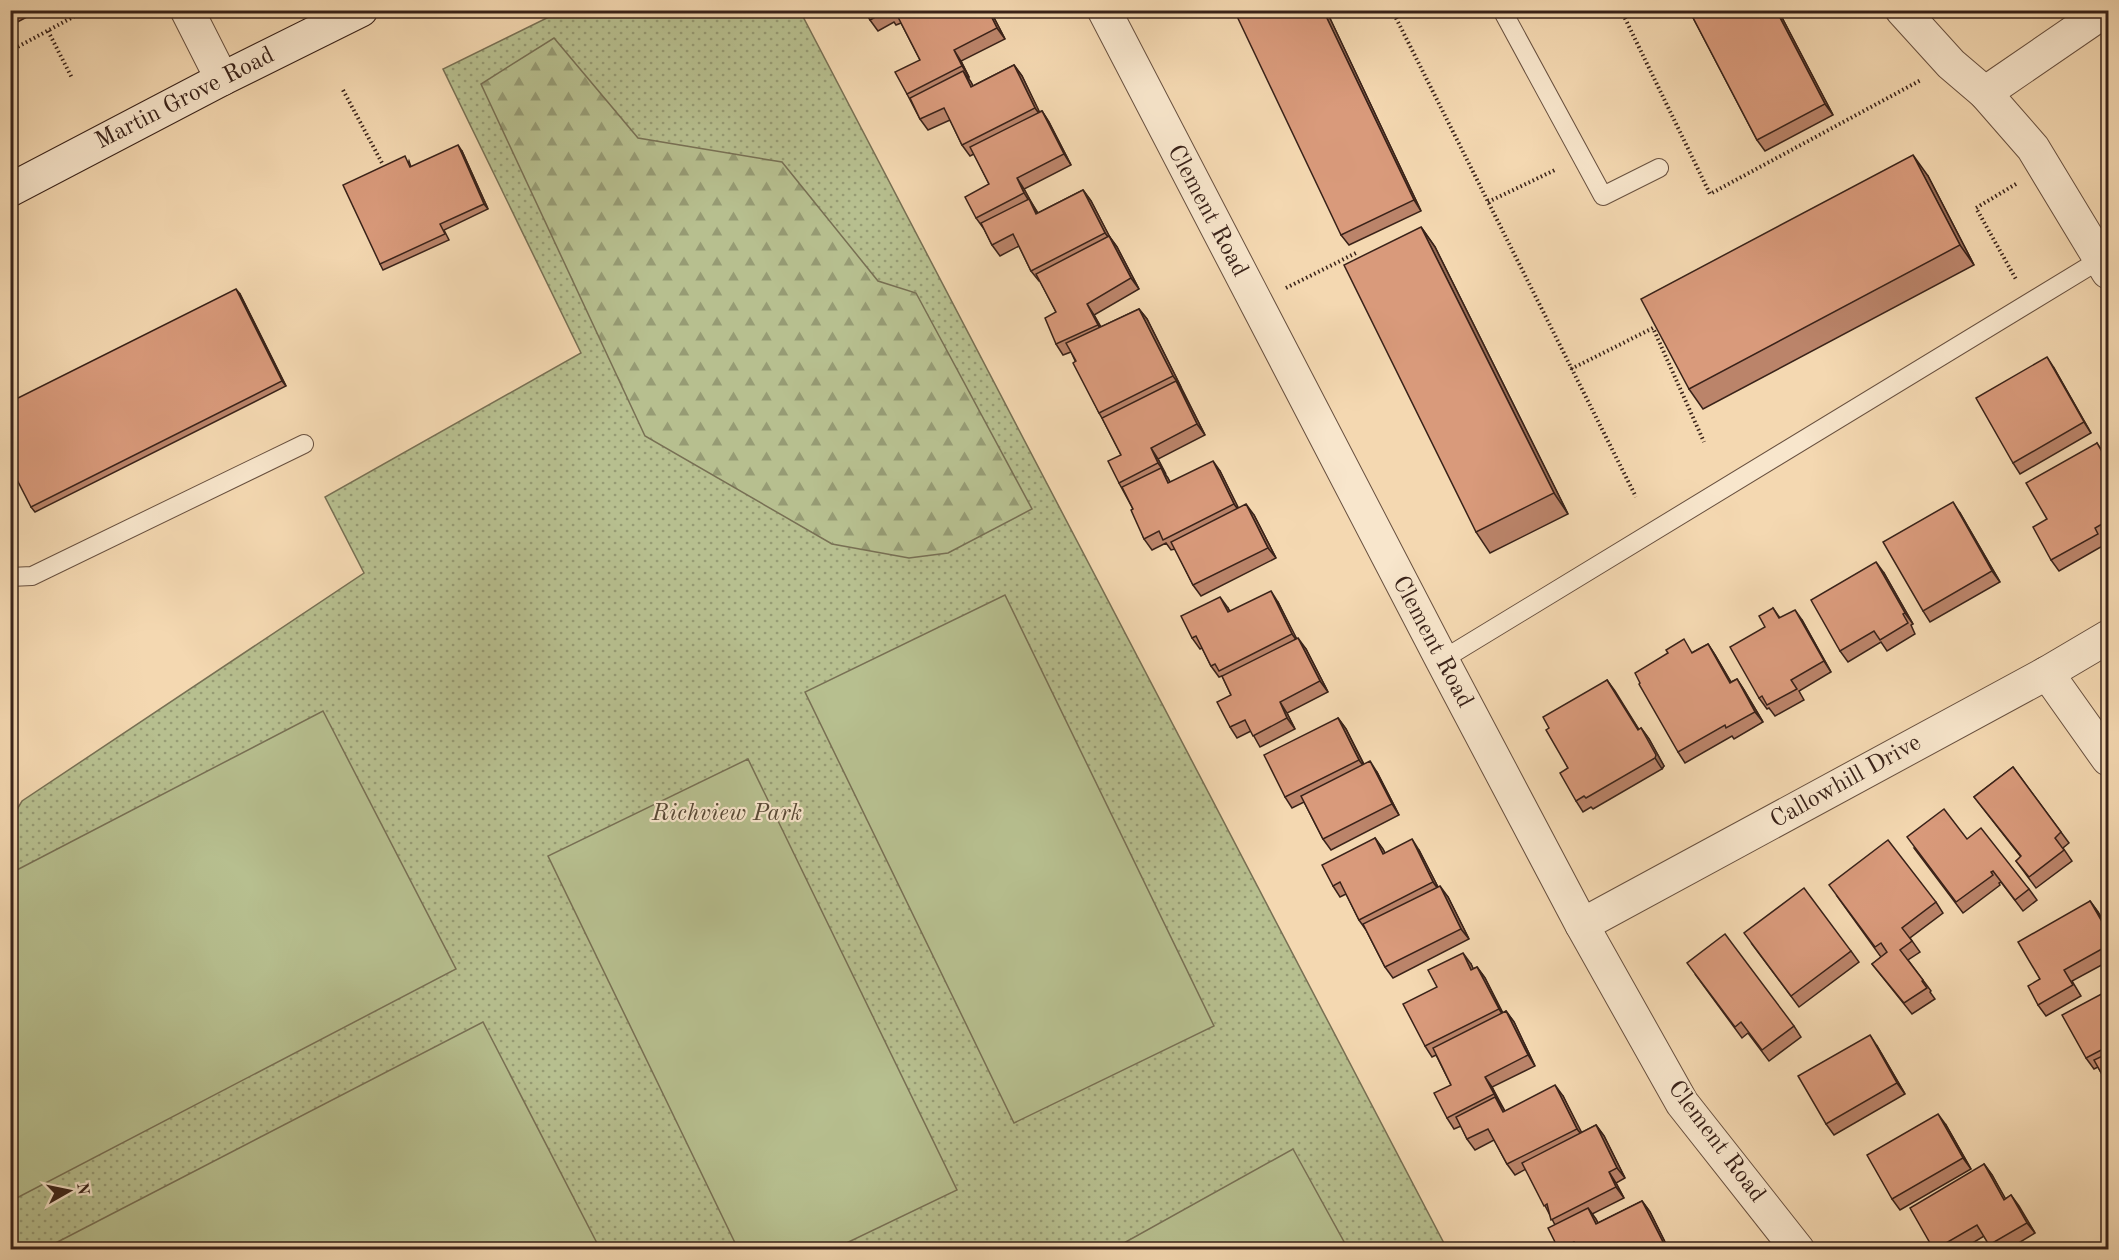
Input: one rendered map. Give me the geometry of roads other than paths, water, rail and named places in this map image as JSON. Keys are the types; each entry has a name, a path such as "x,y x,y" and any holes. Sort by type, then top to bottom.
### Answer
{"street":[{"path":"187,10 222,79"},
{"name":"Martin Grove Road","path":"10,190 222,79 361,10"},
{"name":"Clement Road","path":"1104,10 1582,925 1682,1103 1798,1250"},
{"path":"1902,10 1951,64 1985,93 2033,148 2105,266"},
{"path":"1985,93 2106,10"},
{"name":"Callowhill Drive","path":"1582,925 2047,673 2109,637"},
{"path":"2047,673 2109,759"}],"lane":[{"path":"1502,10 1602,196 1659,168"},
{"path":"1442,660 2029,303 2105,266"},
{"path":"10,577 32,576 304,444"}],"park label":[{"name":"Richview Park","path":"727,814"}]}
